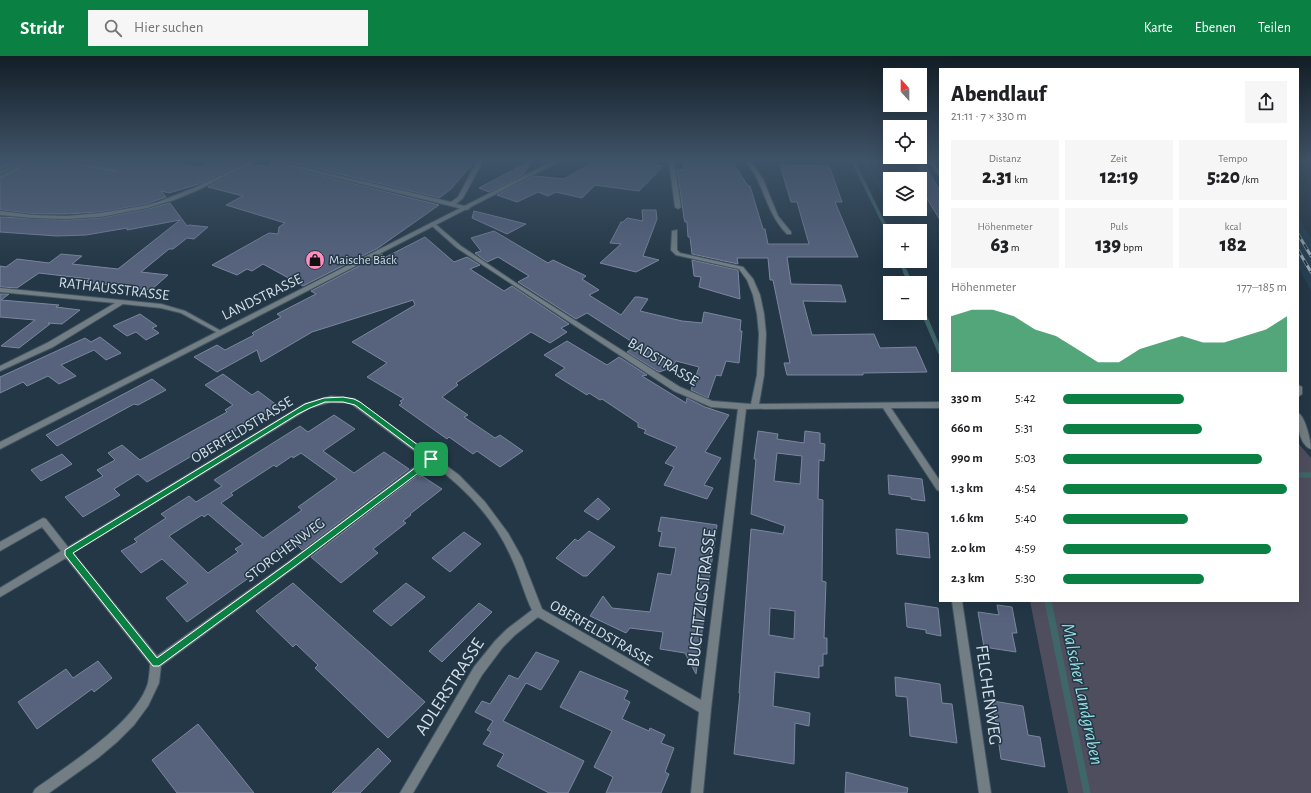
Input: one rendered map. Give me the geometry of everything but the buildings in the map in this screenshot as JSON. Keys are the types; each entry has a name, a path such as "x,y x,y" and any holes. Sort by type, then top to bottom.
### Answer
{"street":[{"path":"0,213 36,218 77,218 117,213 159,204 180,195"},
{"path":"420,195 468,208"},
{"path":"453,203 461,195"},
{"name":"LANDSTRASSE","path":"0,446 220,332 492,195"},
{"path":"676,195 678,207"},
{"path":"767,195 775,217 780,225 789,232"},
{"name":"BADSTRASSE","path":"433,224 459,247 481,262 677,389 711,404 742,407 939,405"},
{"path":"674,231 674,250 678,254 741,268 746,272 757,292 761,318 762,350 757,399 754,407"},
{"name":"RATHAUSSTRASSE","path":"0,290 172,308 184,312 220,332"},
{"path":"0,369 50,345 122,302"},
{"name":"OBERFELDSTRASSE","path":"0,593 308,406 324,400 343,399 358,404 465,485 499,527 518,559 532,602 538,612 705,709"},
{"path":"886,406 939,486"},
{"name":"BUCHTZIGSTRASSE","path":"697,793 705,709 742,407"},
{"path":"1299,419 1307,441 1311,446"},
{"name":"STORCHENWEG","path":"156,663 291,565 431,459"},
{"path":"0,547 43,522 156,663 156,675 152,689 134,718 116,736 39,793"},
{"name":"FELCHENWEG","path":"957,602 985,793"},
{"name":"ADLERSTRASSE","path":"406,793 478,671 499,644 511,632 538,612"}],"shaded area":[{"path":"927,195 939,195 939,212 927,212"},
{"path":"1299,220 1311,238 1311,291 1299,269"},
{"path":"1299,444 1311,458 1311,474 1299,474"},
{"path":"1299,476 1311,477 1311,793 1068,793 1030,602 1299,602"}],"waterway":[{"name":"Malscher Landgraben","path":"870,195 884,224"},
{"name":"Malscher Landgraben","path":"904,268 905,272"},
{"name":"Malscher Landgraben","path":"905,271 907,276"},
{"name":"Malscher Landgraben","path":"926,320 939,350"},
{"path":"1299,475 1311,475"},
{"name":"Malscher Landgraben","path":"1048,602 1087,793"}],"railway":[{"path":"1299,236 1311,256"},
{"path":"1299,252 1311,272"}],"place":[{"name":"Maische Bäck","path":"315,260"}],"route":[{"path":"343,399 358,404 431,459 291,565 156,663 68,552 296,413 308,406 324,400 343,399"}]}
